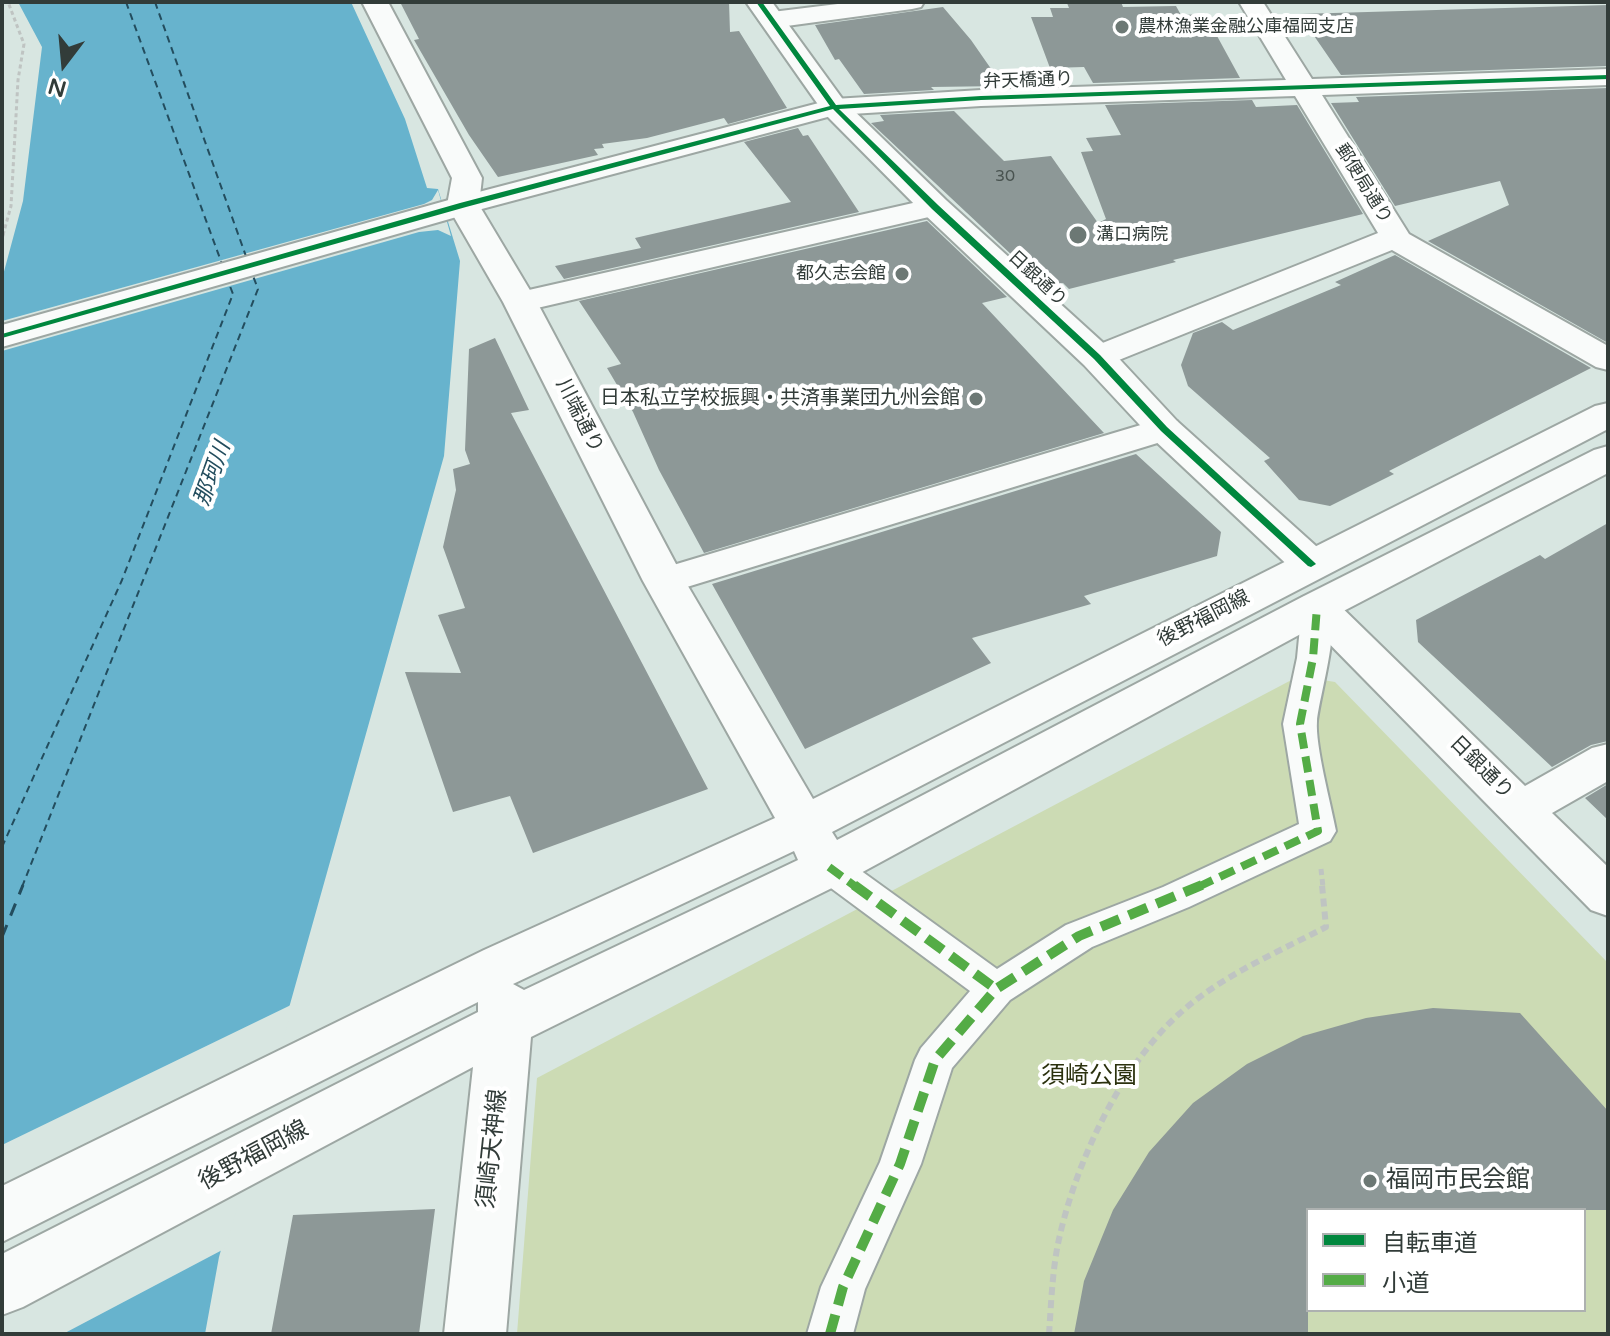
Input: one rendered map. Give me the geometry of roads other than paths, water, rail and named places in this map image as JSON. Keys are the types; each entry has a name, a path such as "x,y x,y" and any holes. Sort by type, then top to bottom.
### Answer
{"main road":[{"name":"川端通り","path":"375,2 467,178 453,208 520,302 664,581 816,847"},
{"name":"日銀通り","path":"766,11 834,107 935,207 1097,357 1164,429 1311,564"},
{"path":"2,336 453,208"},
{"name":"後野福岡線","path":"816,847 1311,564 1608,414"},
{"name":"後野福岡線","path":"816,847 1317,607 1608,458"},
{"path":"2,1215 502,965 816,847"},
{"path":"505,1024 816,847"},
{"name":"須崎天神線","path":"475,1334 505,1024 502,965"},
{"name":"後野福岡線","path":"2,1286 505,1024"}],"street":[{"path":"766,11 912,2"},
{"name":"郵便局通り","path":"1251,2 1393,231 1394,238 1608,360"},
{"name":"弁天橋通り","path":"453,208 834,107 981,98 1608,77"},
{"path":"520,302 935,207"},
{"path":"1097,357 1394,238"},
{"path":"664,581 1164,429"},
{"path":"830,1334 843,1287 900,1164 935,1060 996,989 1079,936 1176,897 1318,831 1300,724 1313,658 1317,607"},
{"name":"日銀通り","path":"1317,607 1608,897"},
{"path":"1522,809 1608,760"},
{"path":"816,847 996,989"}],"water":[{"name":"那珂川","path":"18,2 351,2 405,119 427,188 438,189 460,261 444,456 219,1257 205,1334 2,1334 2,279 23,201 42,47"}],"place":[{"name":"農林漁業金融公庫福岡支店","path":"1122,27"},
{"name":"溝口病院","path":"1078,235"},
{"name":"都久志会館","path":"902,274"},
{"name":"日本私立学校振興・共済事業団九州会館","path":"976,399"},
{"name":"福岡市民会館","path":"1370,1181"}],"park label":[{"name":"須崎公園","path":"1089,1077"}]}
